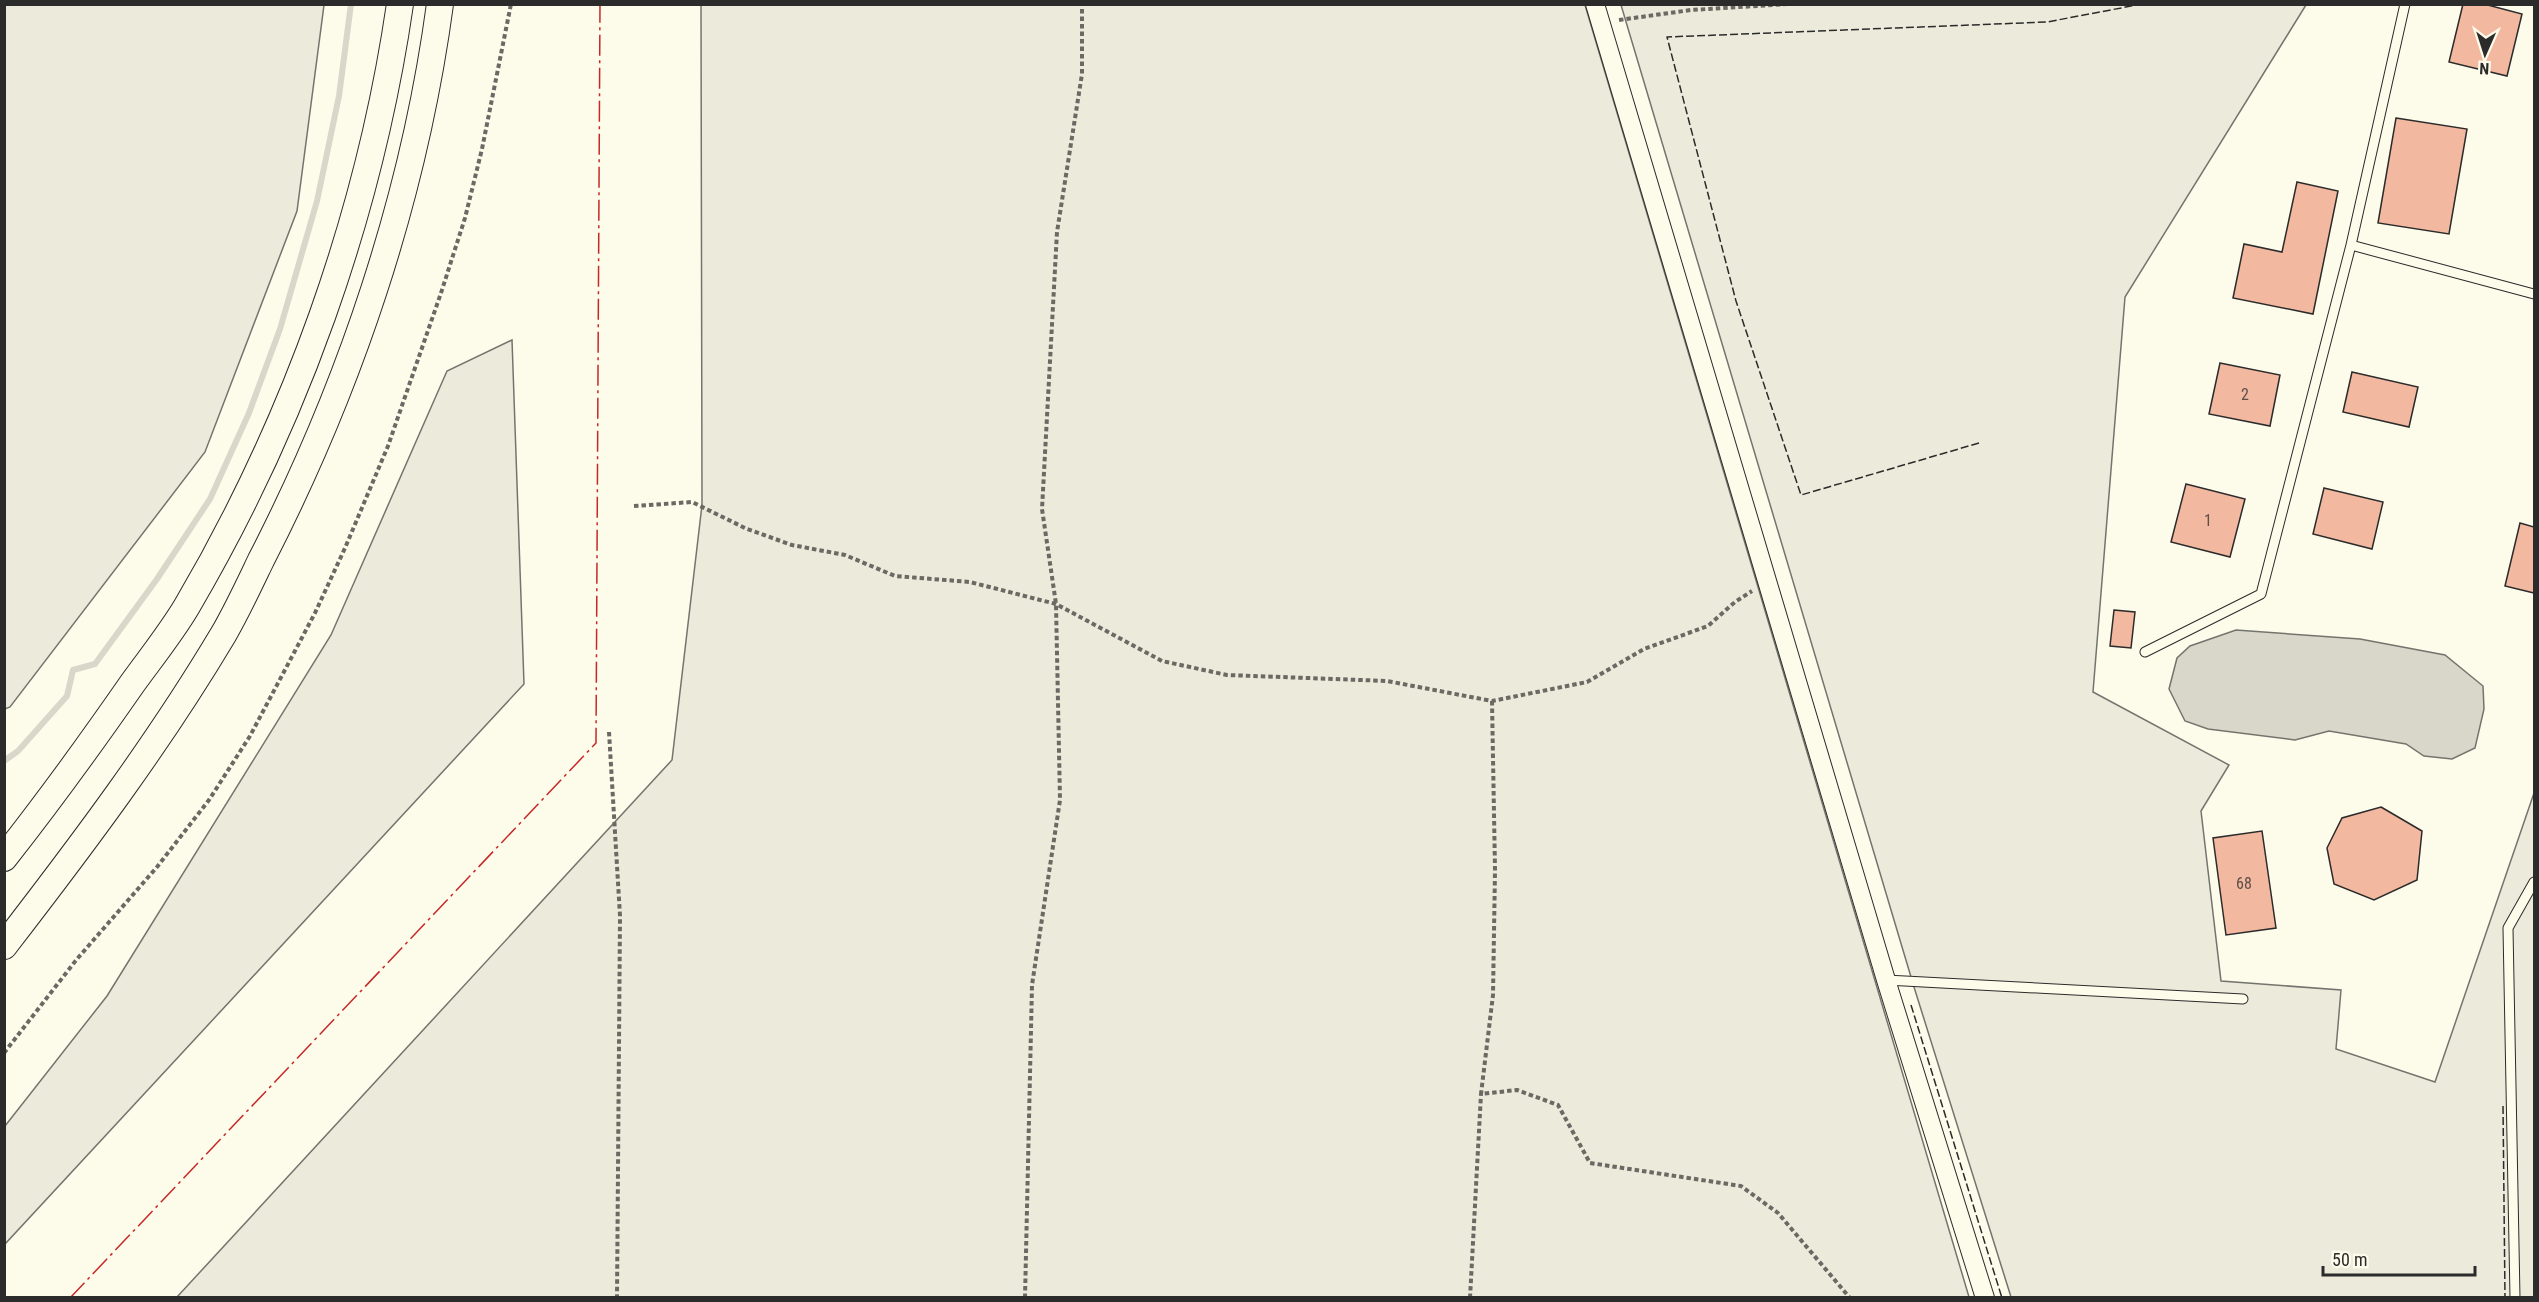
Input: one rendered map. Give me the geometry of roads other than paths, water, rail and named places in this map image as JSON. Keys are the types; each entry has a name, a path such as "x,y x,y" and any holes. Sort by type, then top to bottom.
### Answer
{"street":[{"path":"4,858 65,780 186,608 245,500 282,422 320,325 359,197 384,96 400,4"},
{"path":"4,946 99,823 171,719 224,632 287,509 339,390 373,293 412,157 440,4"},
{"path":"1595,4 1886,980 1985,1298"}],"lane":[{"path":"2145,652 2261,594 2351,245 2405,4"},
{"path":"2351,245 2535,294"},
{"path":"2515,1298 2508,928 2535,882"},
{"path":"1886,980 2243,999"}],"waterway":[{"path":"4,761 18,751 67,696 73,670 95,664 157,579 210,499 249,413 280,329 317,201 339,96 351,4"}]}
